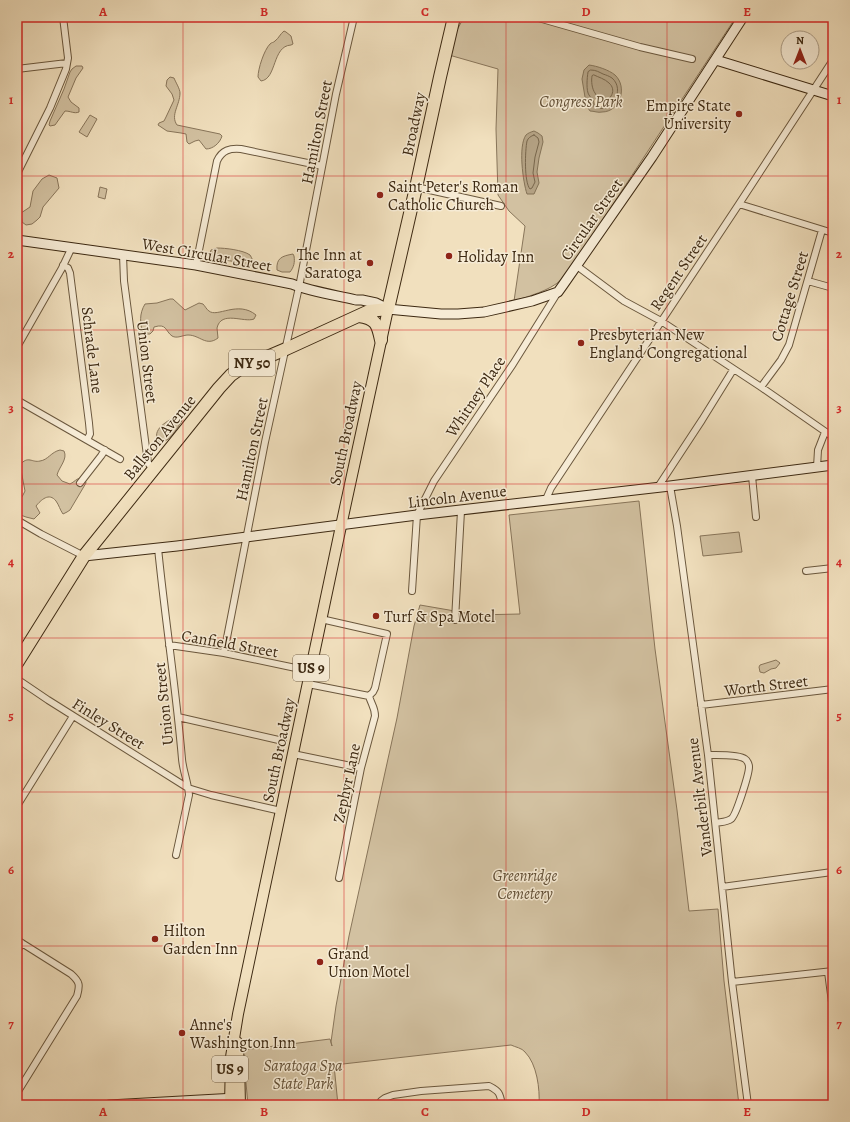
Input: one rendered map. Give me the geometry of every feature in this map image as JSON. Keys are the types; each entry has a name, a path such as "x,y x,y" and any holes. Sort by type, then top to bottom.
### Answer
{"highway":[{"name":"Broadway","path":"388,309 454,17"},
{"name":"Ballston Avenue","path":"17,663 84,556 214,394 231,375 241,368 369,311 388,309"},
{"path":"359,316 368,317 375,323 381,340"}],"main road":[{"name":"South Broadway","path":"235,1102 231,1057 246,978 340,526 388,309"}],"street":[{"path":"17,174 50,108 66,69 68,58 63,17"},
{"name":"Hamilton Street","path":"224,653 246,537 299,287 337,92 354,17"},
{"path":"535,17 640,47 692,59"},
{"name":"Circular Street","path":"558,292 652,157 743,17"},
{"path":"716,60 833,96"},
{"name":"Regent Street","path":"548,500 551,488 833,60"},
{"path":"17,69 67,63"},
{"path":"196,265 217,161 219,156 225,150 233,148 241,149 322,166"},
{"path":"416,187 500,206"},
{"path":"739,204 833,233"},
{"name":"Cottage Street","path":"761,387 782,360 789,345 822,230"},
{"name":"West Circular Street","path":"17,240 196,265 292,284 305,289 376,303 388,309"},
{"path":"17,347 72,247"},
{"name":"Union Street","path":"123,255 124,281 148,463 154,470"},
{"name":"Schrade Lane","path":"63,265 68,268 70,273 89,423 90,434 87,440"},
{"path":"577,266 632,305 661,322 761,387 833,437"},
{"path":"808,280 833,288"},
{"path":"388,309 441,314 484,312 532,301 558,292"},
{"name":"Whitney Place","path":"417,515 434,481 558,292"},
{"path":"658,488 733,370"},
{"path":"17,400 120,459"},
{"path":"817,467 818,450 825,432"},
{"path":"80,483 104,450"},
{"name":"Lincoln Avenue","path":"84,556 340,526 417,515 658,488 833,465"},
{"path":"752,476 756,517"},
{"name":"Vanderbilt Avenue","path":"670,486 677,526 708,756 732,982 748,1105"},
{"path":"455,620 461,510"},
{"path":"412,591 417,515"},
{"path":"17,520 84,556"},
{"name":"Union Street","path":"158,548 183,765 189,795 176,855"},
{"path":"806,571 833,568"},
{"path":"308,684 368,696 376,688 387,634 321,619"},
{"name":"Canfield Street","path":"169,645 224,653 310,671"},
{"name":"Finley Street","path":"17,679 188,788 210,795 281,811"},
{"path":"833,689 833,694"},
{"name":"Worth Street","path":"701,705 833,689"},
{"name":"Zephyr Lane","path":"339,878 361,768 375,716 375,709 368,696"},
{"path":"17,806 73,716"},
{"path":"178,717 283,741"},
{"path":"293,754 361,768"},
{"path":"708,756 740,756 745,758 748,762 749,768 735,815 732,819 716,823"},
{"path":"722,887 832,872"},
{"path":"17,951 19,941 72,974 79,983 77,996 17,1093"},
{"path":"732,982 831,972 833,1010"},
{"path":"380,1105 381,1101 393,1094 489,1086 497,1090 500,1095 502,1105"},
{"path":"109,1105 235,1102"}],"green space":[{"name":"Congress Park","path":"464,17 736,17 565,276 556,284 545,290 514,301 525,226 509,211 498,195 496,129 498,69 449,55 456,32"},
{"path":"284,31 291,36 293,44 285,47 281,51 277,56 270,75 261,81 258,74 264,55 270,44 274,42"},
{"path":"76,66 82,66 83,68 76,78 68,97 71,102 79,108 79,112 76,113 65,111 55,125 50,126 50,121 70,72"},
{"path":"170,77 174,78 180,91 180,97 175,114 175,121 177,125 220,134 222,136 221,139 214,147 206,149 199,140 189,144 187,142 186,134 167,131 158,125 164,121 174,100 172,94 166,86 167,80"},
{"path":"90,115 97,119 87,137 79,132"},
{"path":"49,175 57,178 59,188 43,207 40,217 32,224 26,225 22,222 21,213 30,207 33,191 42,179"},
{"path":"100,187 107,189 105,199 98,197"},
{"path":"225,248 247,253 251,256 254,266 212,258 210,254 211,250"},
{"path":"293,254 294,262 290,272 282,272 277,270 280,258"},
{"path":"173,299 185,310 199,303 203,304 213,313 242,309 256,315 254,319 250,320 228,318 223,320 219,323 217,328 218,338 210,341 206,341 192,335 174,337 161,326 154,327 150,334 143,334 141,319 145,304 157,303"},
{"path":"178,416 181,417 182,421 170,438 163,442 159,442 157,438 158,430 165,423"},
{"path":"60,450 64,451 65,457 57,475 62,481 70,484 81,478 85,479 86,483 70,510 63,514 56,501 51,497 48,497 43,499 36,506 40,513 34,519 18,514 17,505 25,491 20,465 25,460 43,460 54,452"},
{"name":"Greenridge Cemetery","path":"639,501 655,649 689,911 718,909 724,981 739,1105 539,1105 537,1077 532,1063 524,1051 511,1045 334,1065 338,1105 248,1105 243,1050 330,1039 332,1046 331,1042 336,1006 349,936 397,718 414,626 420,605 475,615 520,614 509,515"},
{"path":"739,532 742,552 703,556 700,536"},
{"path":"776,660 780,663 776,668 764,673 760,672 760,665"}],"water":[{"path":"589,65 610,71 619,80 621,86 620,98 613,108 608,111 590,111 588,108 590,101 585,97 582,79 584,70"},
{"path":"534,131 542,136 543,142 537,172 539,183 534,194 527,194 523,173 522,147 526,135"}],"pier":[{"path":"599,97 604,102 599,107 594,102"}],"place":[{"name":"Empire State University","path":"739,114"},
{"name":"Saint Peter's Roman Catholic Church","path":"380,195"},
{"name":"Holiday Inn","path":"449,256"},
{"name":"The Inn at Saratoga","path":"370,263"},
{"name":"Presbyterian New England Congregational","path":"581,343"},
{"name":"Turf & Spa Motel","path":"376,616"},
{"name":"Hilton Garden Inn","path":"155,939"},
{"name":"Grand Union Motel","path":"320,962"},
{"name":"Anne's Washington Inn","path":"182,1033"}],"park label":[{"name":"Saratoga Spa State Park","path":"303,1074"}]}
